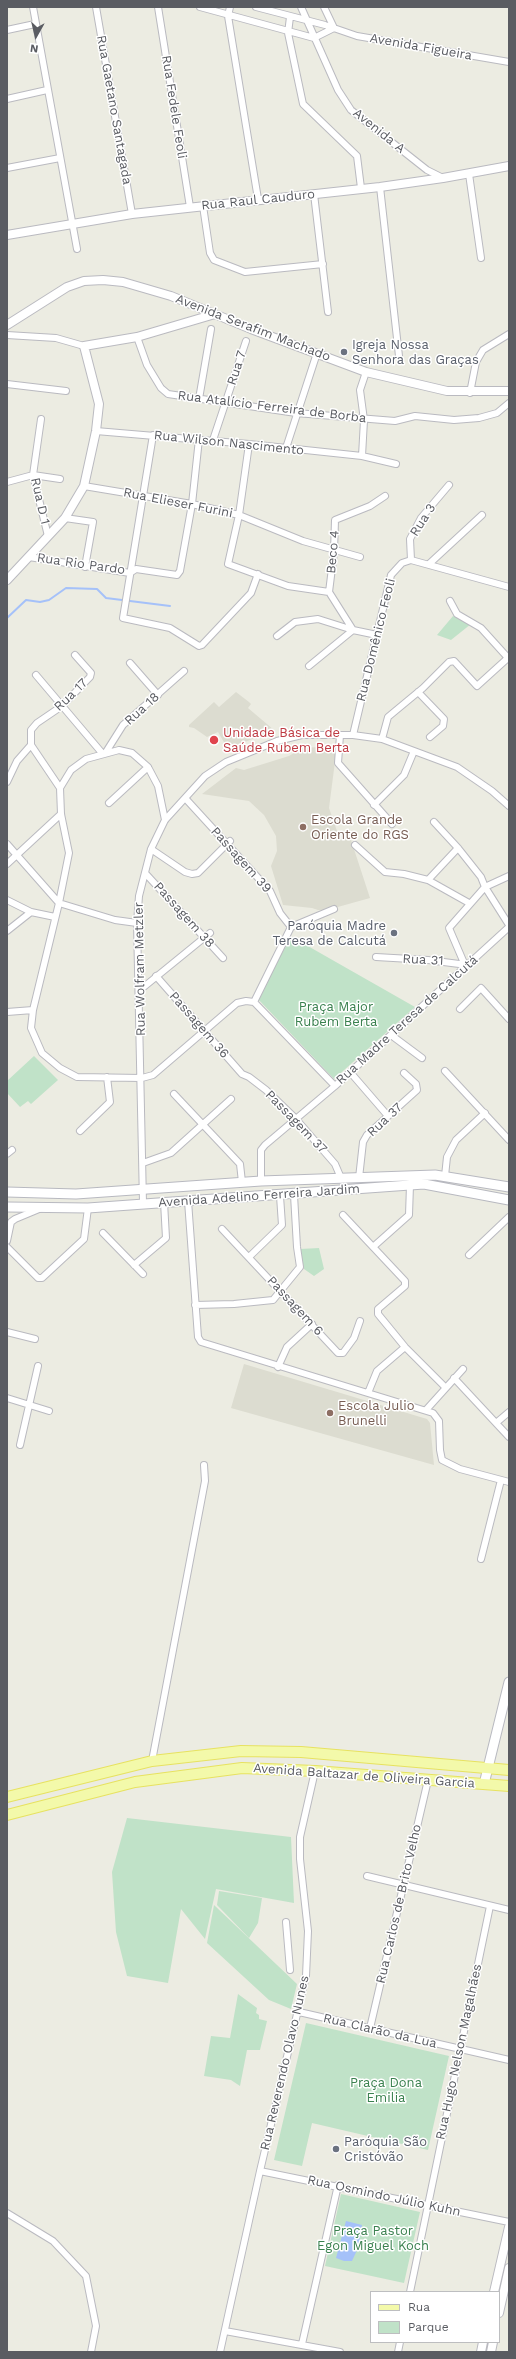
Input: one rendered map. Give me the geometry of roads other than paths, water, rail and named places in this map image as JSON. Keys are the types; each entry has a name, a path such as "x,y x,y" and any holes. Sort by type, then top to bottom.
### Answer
{"main road":[{"name":"Avenida Adelino Ferreira Jardim","path":"7,1192 76,1194 261,1181 445,1176 509,1187"},
{"path":"312,1179 311,1187 314,1194"},
{"path":"290,1180 297,1187 294,1195"},
{"name":"Avenida Adelino Ferreira Jardim","path":"7,1206 88,1208 143,1203 314,1194 410,1185 438,1186 509,1200"},
{"path":"484,1784 509,1682"},
{"name":"Avenida Baltazar de Oliveira Garcia","path":"7,1797 152,1761 241,1751 301,1752 509,1770"},
{"name":"Avenida Baltazar de Oliveira Garcia","path":"7,1815 134,1782 242,1768 314,1771 509,1786"}],"street":[{"path":"33,7 77,249"},
{"name":"Rua Gaetano Santagada","path":"96,7 132,214"},
{"name":"Rua Fedele Feoli","path":"158,7 190,207"},
{"path":"200,7 288,33 314,38 334,28 324,7"},
{"path":"230,7 228,16 258,199"},
{"name":"Avenida Figueira","path":"256,7 334,28 357,36 509,62"},
{"name":"Avenida A","path":"301,7 338,90 351,110 427,170 443,178"},
{"path":"290,17 288,33 303,104 357,156 361,188"},
{"path":"7,30 35,24"},
{"path":"7,99 47,90"},
{"path":"7,168 60,158"},
{"name":"Rua Raul Cauduro","path":"7,235 132,214 258,199 380,187 469,174 509,166"},
{"path":"427,170 430,180"},
{"path":"469,174 481,258"},
{"path":"380,187 399,356"},
{"path":"314,194 328,312"},
{"path":"204,206 210,253 214,260 245,272 323,264"},
{"name":"Avenida Serafim Machado","path":"7,325 67,287 84,281 97,280 123,282 171,296 366,372 447,392 509,392"},
{"path":"7,335 56,338 84,346 137,337 215,314"},
{"path":"199,399 212,329"},
{"path":"470,393 476,362 483,350 509,334"},
{"name":"Rua Atalício Ferreira de Borba","path":"137,337 147,365 162,388 168,394 296,413 364,420 395,421 415,416 454,420 479,418 497,413 509,403"},
{"name":"Rua 7","path":"213,440 246,341"},
{"path":"7,580 64,518 84,486 96,431 99,404 84,346"},
{"path":"286,448 296,413 317,353"},
{"path":"362,456 364,420 360,390 366,372"},
{"path":"7,384 66,391"},
{"name":"Rua D 1","path":"41,419 33,475 48,536"},
{"name":"Rua Wilson Nascimento","path":"96,431 213,440 362,456 396,464"},
{"path":"153,435 123,618 170,628 199,646 202,645 251,593 258,574"},
{"path":"192,504 199,439"},
{"path":"249,444 239,515 228,564 288,586 329,592 353,630"},
{"path":"7,482 33,475 60,479"},
{"name":"Rua 3","path":"411,560 410,539 422,518 449,485"},
{"name":"Rua Elieser Furini","path":"84,486 192,504 239,515 334,552 360,557"},
{"name":"Beco 4","path":"329,592 334,552 335,520 370,506 385,496"},
{"name":"Rua Rio Pardo","path":"29,557 130,573 136,569 177,575 179,573 192,504"},
{"path":"429,564 482,515"},
{"path":"64,518 93,522 85,567"},
{"path":"411,560 509,586"},
{"name":"Rua Domênico Feoli","path":"353,735 391,575 402,563 411,560"},
{"path":"382,739 388,717 421,690 452,660 477,686 509,658 481,628 457,614 450,601"},
{"path":"277,636 295,622 318,619 353,630 377,635"},
{"path":"309,666 353,630"},
{"name":"Rua 17","path":"31,744 30,730 37,723 62,706 90,677 91,673 75,655"},
{"path":"130,663 158,695"},
{"name":"Rua 18","path":"104,753 123,725 184,671"},
{"path":"36,675 104,753"},
{"path":"421,690 444,719 443,726 430,737"},
{"name":"Rua Wolfram Metzler","path":"143,1203 142,1078 137,923 138,896 151,849 165,820 184,798 205,776 226,762 257,748 302,735 353,735 382,739 458,767 492,791 509,806"},
{"path":"340,735 338,763 392,824"},
{"path":"7,782 17,761 31,744 60,788"},
{"path":"165,820 158,786 148,766 132,753 119,750 86,759 71,770 60,788 60,814 69,853 59,903 33,1010 31,1028 42,1053 60,1068 78,1077 142,1078 153,1075 237,1003 254,1002 291,927 334,909"},
{"path":"374,805 404,775 414,751"},
{"path":"109,803 148,766"},
{"name":"Passagem 39","path":"184,798 228,842 270,891 280,912 291,927"},
{"path":"7,864 60,814"},
{"path":"434,822 458,848 481,877 485,888 509,926"},
{"path":"151,849 185,872 192,874 198,873 228,842"},
{"path":"7,844 59,903 115,920 137,923"},
{"path":"355,845 385,872 404,874 428,880 469,903"},
{"path":"428,880 458,848"},
{"name":"Passagem 38","path":"145,872 223,958"},
{"path":"466,965 449,928 469,903 485,888 509,876"},
{"path":"7,900 31,912 55,917"},
{"path":"7,931 31,912"},
{"name":"Rua Madre Teresa de Calcutá","path":"254,1002 335,1086 509,926"},
{"path":"140,990 210,933"},
{"name":"Rua 31","path":"376,957 466,965"},
{"name":"Passagem 36","path":"156,976 242,1074"},
{"path":"460,1009 481,988 509,1019"},
{"path":"7,1012 33,1010"},
{"path":"391,1036 422,1058"},
{"path":"445,1071 509,1140"},
{"path":"350,1072 388,1116"},
{"name":"Rua 37","path":"359,1178 363,1142 367,1135 417,1090 416,1084 404,1073"},
{"name":"Passagem 37","path":"242,1074 249,1077 266,1090 296,1119 335,1164 342,1178"},
{"path":"80,1131 110,1102 107,1077"},
{"path":"261,1181 262,1148 335,1086"},
{"path":"174,1094 240,1164 242,1182"},
{"path":"143,1162 171,1153 231,1098"},
{"path":"445,1176 448,1157 456,1140 485,1113"},
{"path":"373,1247 409,1216 410,1185"},
{"path":"195,1305 273,1300 280,1289 300,1267 297,1247 294,1195"},
{"path":"249,1257 282,1225 280,1196"},
{"path":"188,1201 195,1305 198,1337 201,1342 278,1367 426,1410 438,1417 442,1460 460,1469 509,1482"},
{"path":"134,1265 166,1238 164,1202"},
{"path":"7,1241 11,1222 41,1208"},
{"path":"7,1246 38,1278 42,1278 84,1239 88,1208"},
{"path":"343,1215 405,1281 405,1286 378,1312 405,1347 445,1387"},
{"path":"469,1255 509,1217"},
{"name":"Passagem 6","path":"222,1230 341,1354 354,1338 360,1321"},
{"path":"103,1233 143,1274"},
{"path":"278,1367 287,1347 312,1324"},
{"path":"7,1332 35,1339"},
{"path":"368,1393 377,1371 405,1347"},
{"path":"20,1445 38,1366"},
{"path":"426,1410 445,1387 463,1369"},
{"path":"454,1378 509,1437"},
{"path":"7,1398 49,1411"},
{"path":"496,1423 509,1412"},
{"path":"152,1761 205,1482 204,1465"},
{"path":"481,1559 501,1480"},
{"name":"Rua Reverendo Olavo Nunes","path":"220,2352 260,2171 299,2012 306,1976 308,1931 300,1859 300,1837 314,1771"},
{"name":"Rua Carlos de Brito Velho","path":"370,2028 428,1780"},
{"path":"367,1876 509,1910"},
{"name":"Rua Hugo Nelson Magalhães","path":"410,2291 426,2204 490,1906"},
{"path":"286,1922 290,1970"},
{"name":"Rua Clarão da Lua","path":"299,2012 458,2050 509,2060"},
{"name":"Rua Osmindo Júlio Kuhn","path":"260,2171 338,2185 509,2222"},
{"path":"302,2344 338,2185"},
{"path":"7,2213 53,2241 86,2276 96,2326 91,2352"},
{"path":"494,2291 509,2227"},
{"path":"500,2308 509,2268"},
{"path":"225,2331 302,2344 314,2349 340,2352"}],"water":[{"path":"346,2221 362,2225 358,2248 352,2261 344,2261 336,2258"}],"waterway":[{"path":"7,618 26,600 40,602 49,600 66,588 97,589 106,598 170,606"}],"place":[{"name":"Igreja Nossa Senhora das Graças","path":"344,352"},
{"name":"Unidade Básica de Saúde Rubem Berta","path":"214,740"},
{"name":"Escola Grande Oriente do RGS","path":"303,827"},
{"name":"Paróquia Madre Teresa de Calcutá","path":"394,933"},
{"name":"Escola Julio Brunelli","path":"330,1413"},
{"name":"Paróquia São Cristóvão","path":"336,2149"}],"park label":[{"name":"Praça Major Rubem Berta","path":"336,1014"},
{"name":"Praça Dona Emilia","path":"386,2090"},
{"name":"Praça Pastor Egon Miguel Koch","path":"373,2238"}]}
